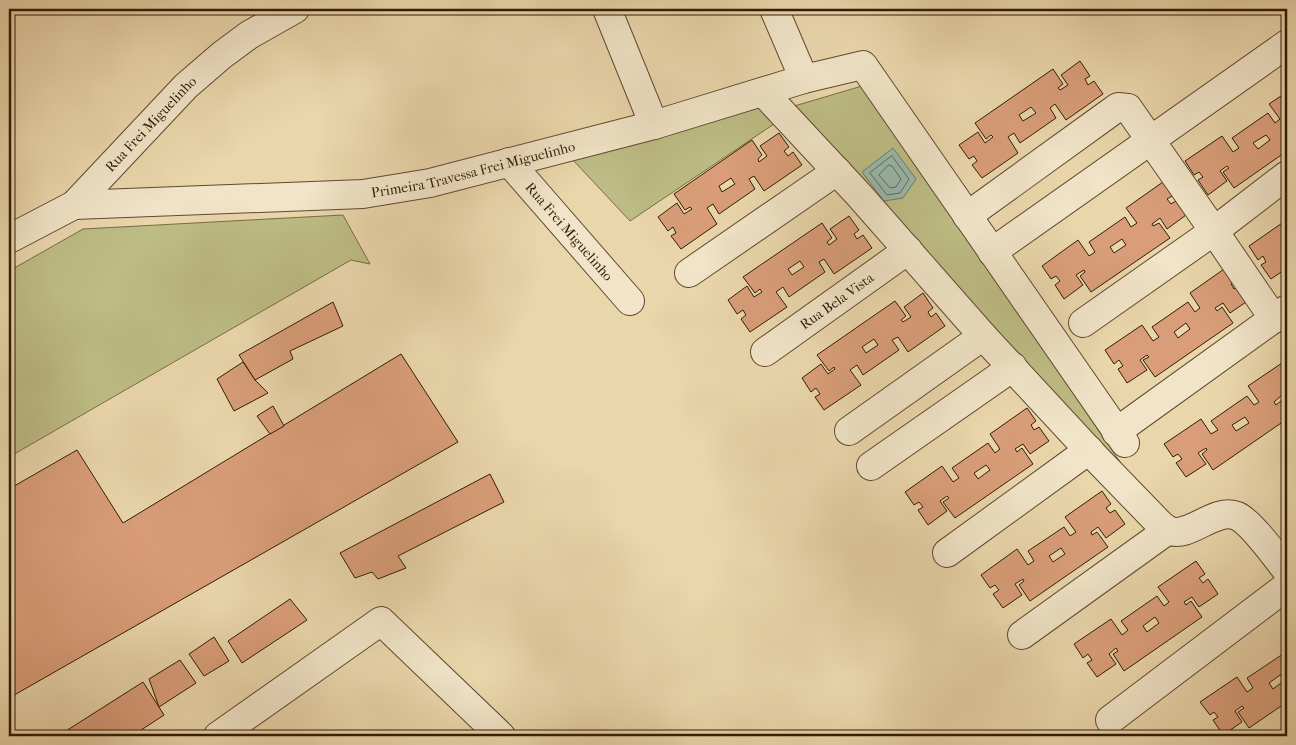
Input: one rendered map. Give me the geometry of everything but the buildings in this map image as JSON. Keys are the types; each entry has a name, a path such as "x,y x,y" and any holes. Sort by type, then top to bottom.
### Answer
{"street":[{"name":"Rua Frei Miguelinho","path":"9,239 74,205 186,86 249,35 295,9"},
{"path":"608,9 654,125"},
{"path":"774,9 804,79"},
{"path":"992,252 1287,44"},
{"name":"Primeira Travessa Frei Miguelinho","path":"74,205 363,194 430,183 654,125 804,79 863,65 967,216"},
{"path":"764,92 908,250 983,336 1142,506 1168,530 1173,532 1181,531 1213,518 1234,515 1246,522 1287,571"},
{"path":"1118,107 1128,108 1214,231 1281,314 1120,437 967,216 1118,107"},
{"name":"Rua Frei Miguelinho","path":"509,162 630,301"},
{"path":"690,273 837,172"},
{"path":"1083,323 1214,231 1287,175"},
{"name":"Rua Bela Vista","path":"765,352 908,250"},
{"path":"849,431 983,336"},
{"path":"871,466 1013,367"},
{"path":"948,553 1089,450"},
{"path":"1022,635 1168,530"},
{"path":"1110,720 1287,586"},
{"path":"218,736 381,621 501,736"}],"shaded area":[{"path":"862,86 1138,488 791,107"},
{"path":"762,107 774,124 630,221 572,159"},
{"path":"343,215 370,264 351,260 9,457 9,271 83,229"}],"water":[{"path":"893,148 916,179 903,198 884,201 862,172"}]}
